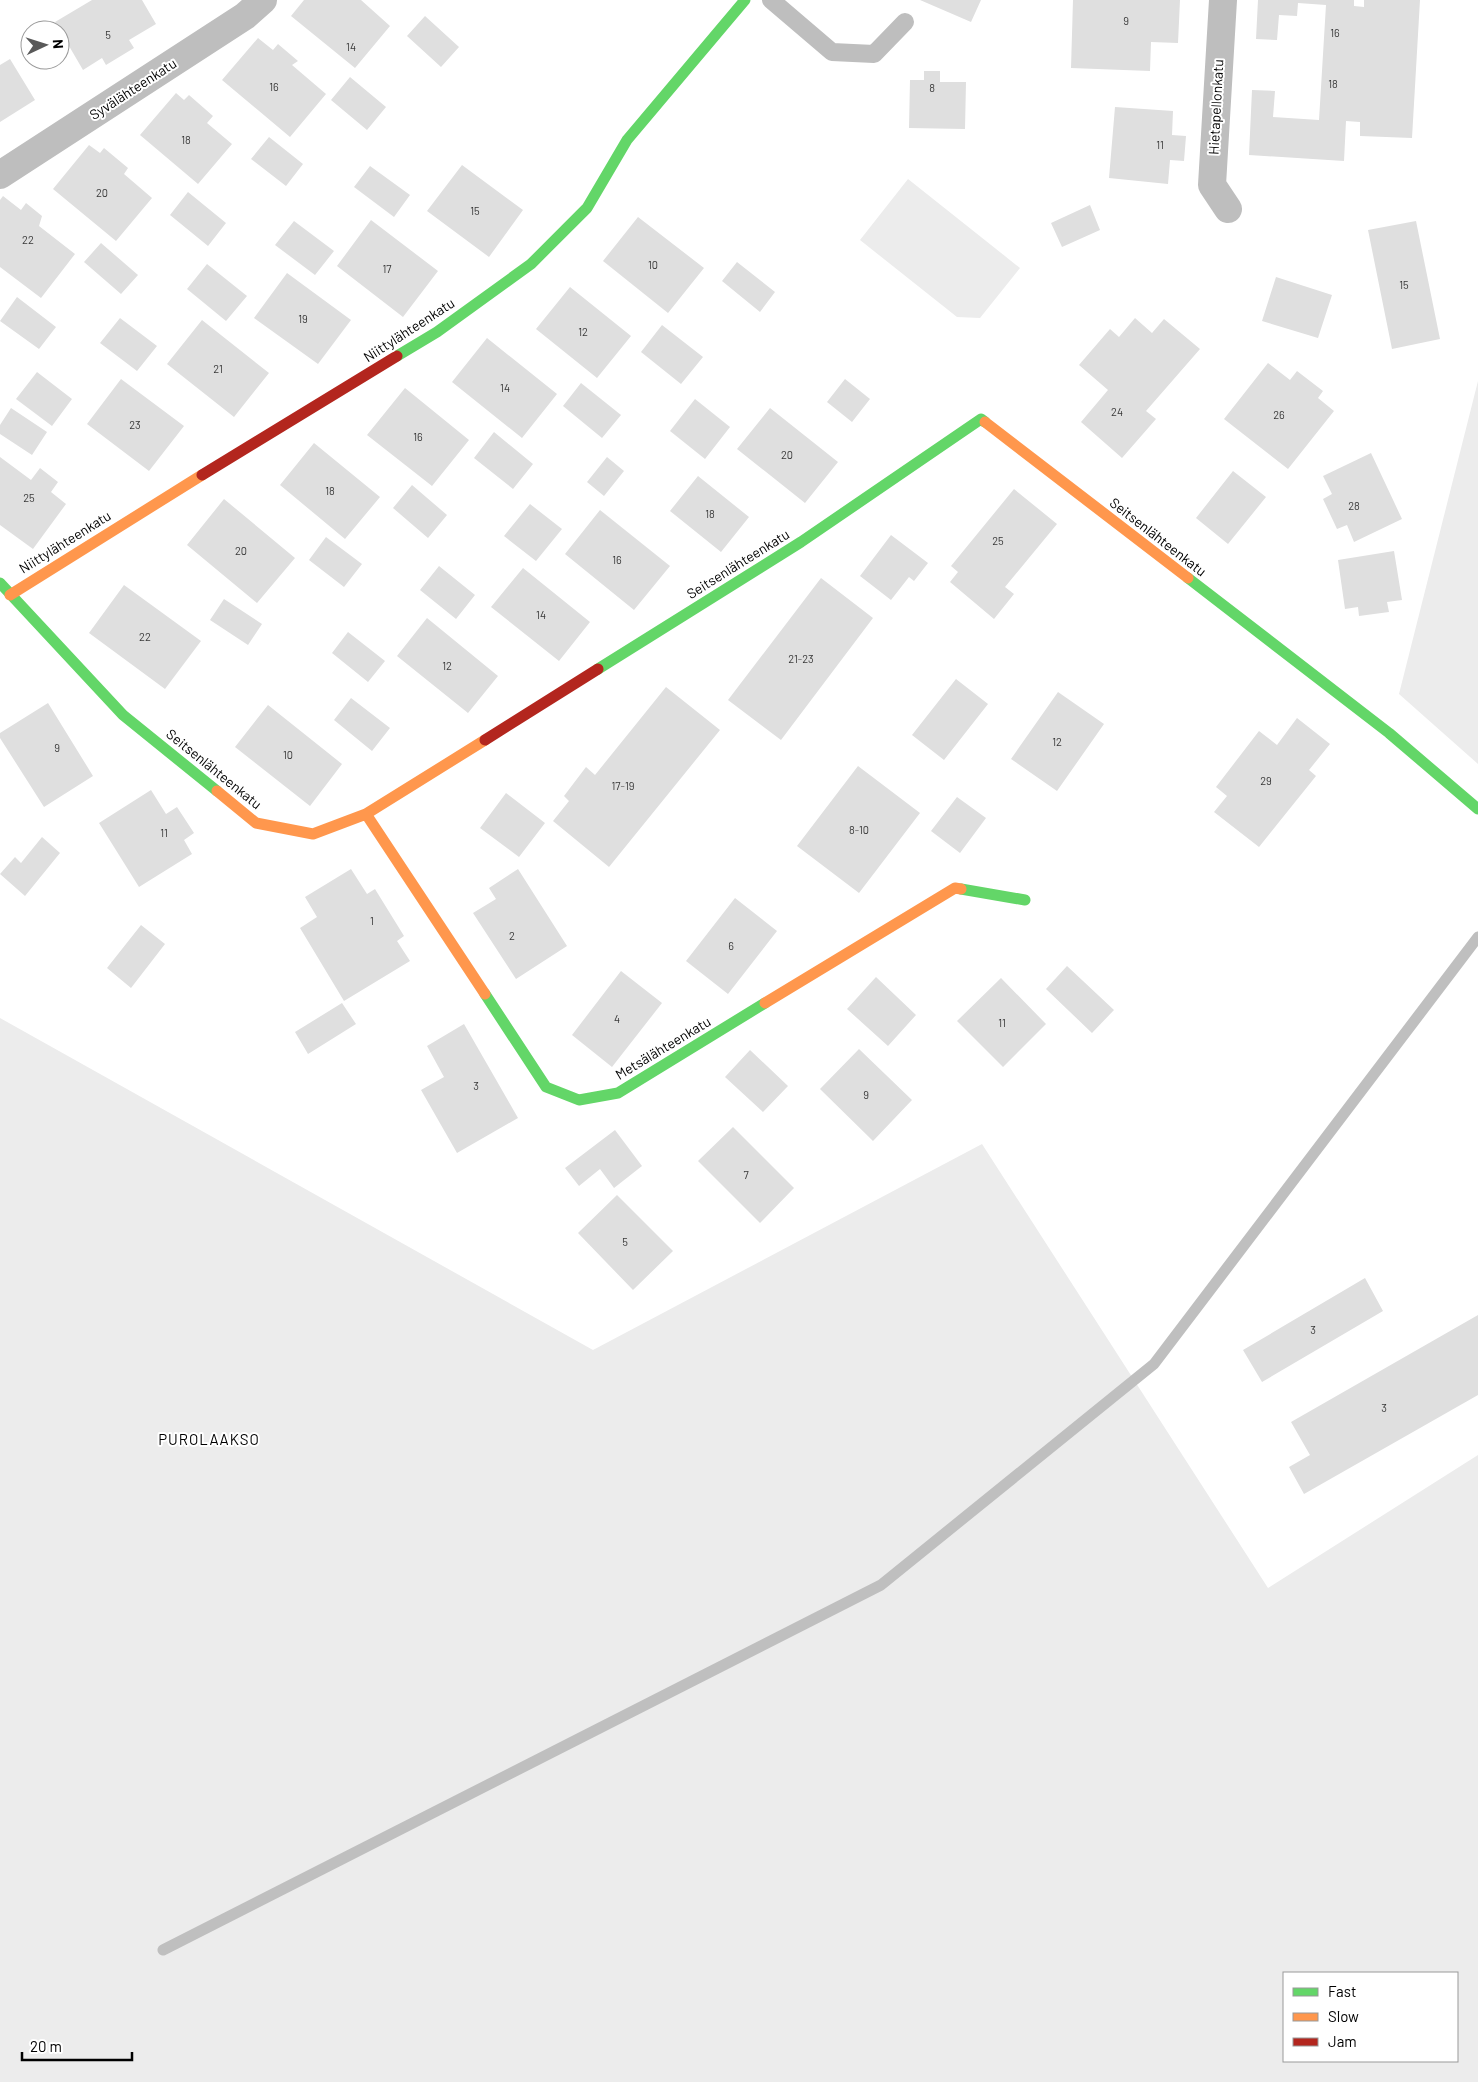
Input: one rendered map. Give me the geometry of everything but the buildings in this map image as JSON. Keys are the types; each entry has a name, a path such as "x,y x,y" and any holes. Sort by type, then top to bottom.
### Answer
{"street":[{"name":"Syvälähteenkatu","path":"0,175 245,16 263,0"},
{"name":"Niittylähteenkatu","path":"10,595 142,511 437,332 532,264 587,208 627,140 745,0"},
{"name":"Hietapellonkatu","path":"1222,0 1212,185 1228,209"},
{"name":"Seitsenlähteenkatu","path":"0,583 123,715 256,823 313,834 366,814 801,542 981,419 1381,727 1478,809"},
{"name":"Metsälähteenkatu","path":"366,814 546,1087 579,1100 618,1093 955,888 1025,900"}],"lane":[{"path":"771,0 832,52 874,54 905,22"}],"shaded area":[{"path":"908,179 1020,268 980,318 957,317 860,240"},
{"path":"1478,381 1478,764 1399,694"},
{"path":"0,1018 593,1350 982,1144 1268,1588 1478,1455 1478,2082 0,2082"}],"waterway":[{"path":"163,1950 881,1585 1154,1364 1478,937"}],"traffic: fast":[{"path":"397,356 437,332 531,264 587,208 627,140 745,0"},
{"path":"598,669 801,542 981,419 985,422"},
{"path":"1188,578 1389,733 1478,809"},
{"path":"0,583 123,715 217,791"},
{"path":"961,889 1025,900"},
{"path":"485,994 546,1087 579,1100 618,1093 765,1003"}],"traffic: slow":[{"path":"985,422 1188,578"},
{"path":"10,595 202,475"},
{"path":"217,791 256,823 313,834 366,814 485,740"},
{"path":"366,814 485,994"},
{"path":"765,1003 955,888 961,889"}],"traffic: jam":[{"path":"202,475 397,356"},
{"path":"485,740 598,669"}],"district":[{"name":"PUROLAAKSO","path":"209,1440"}]}
